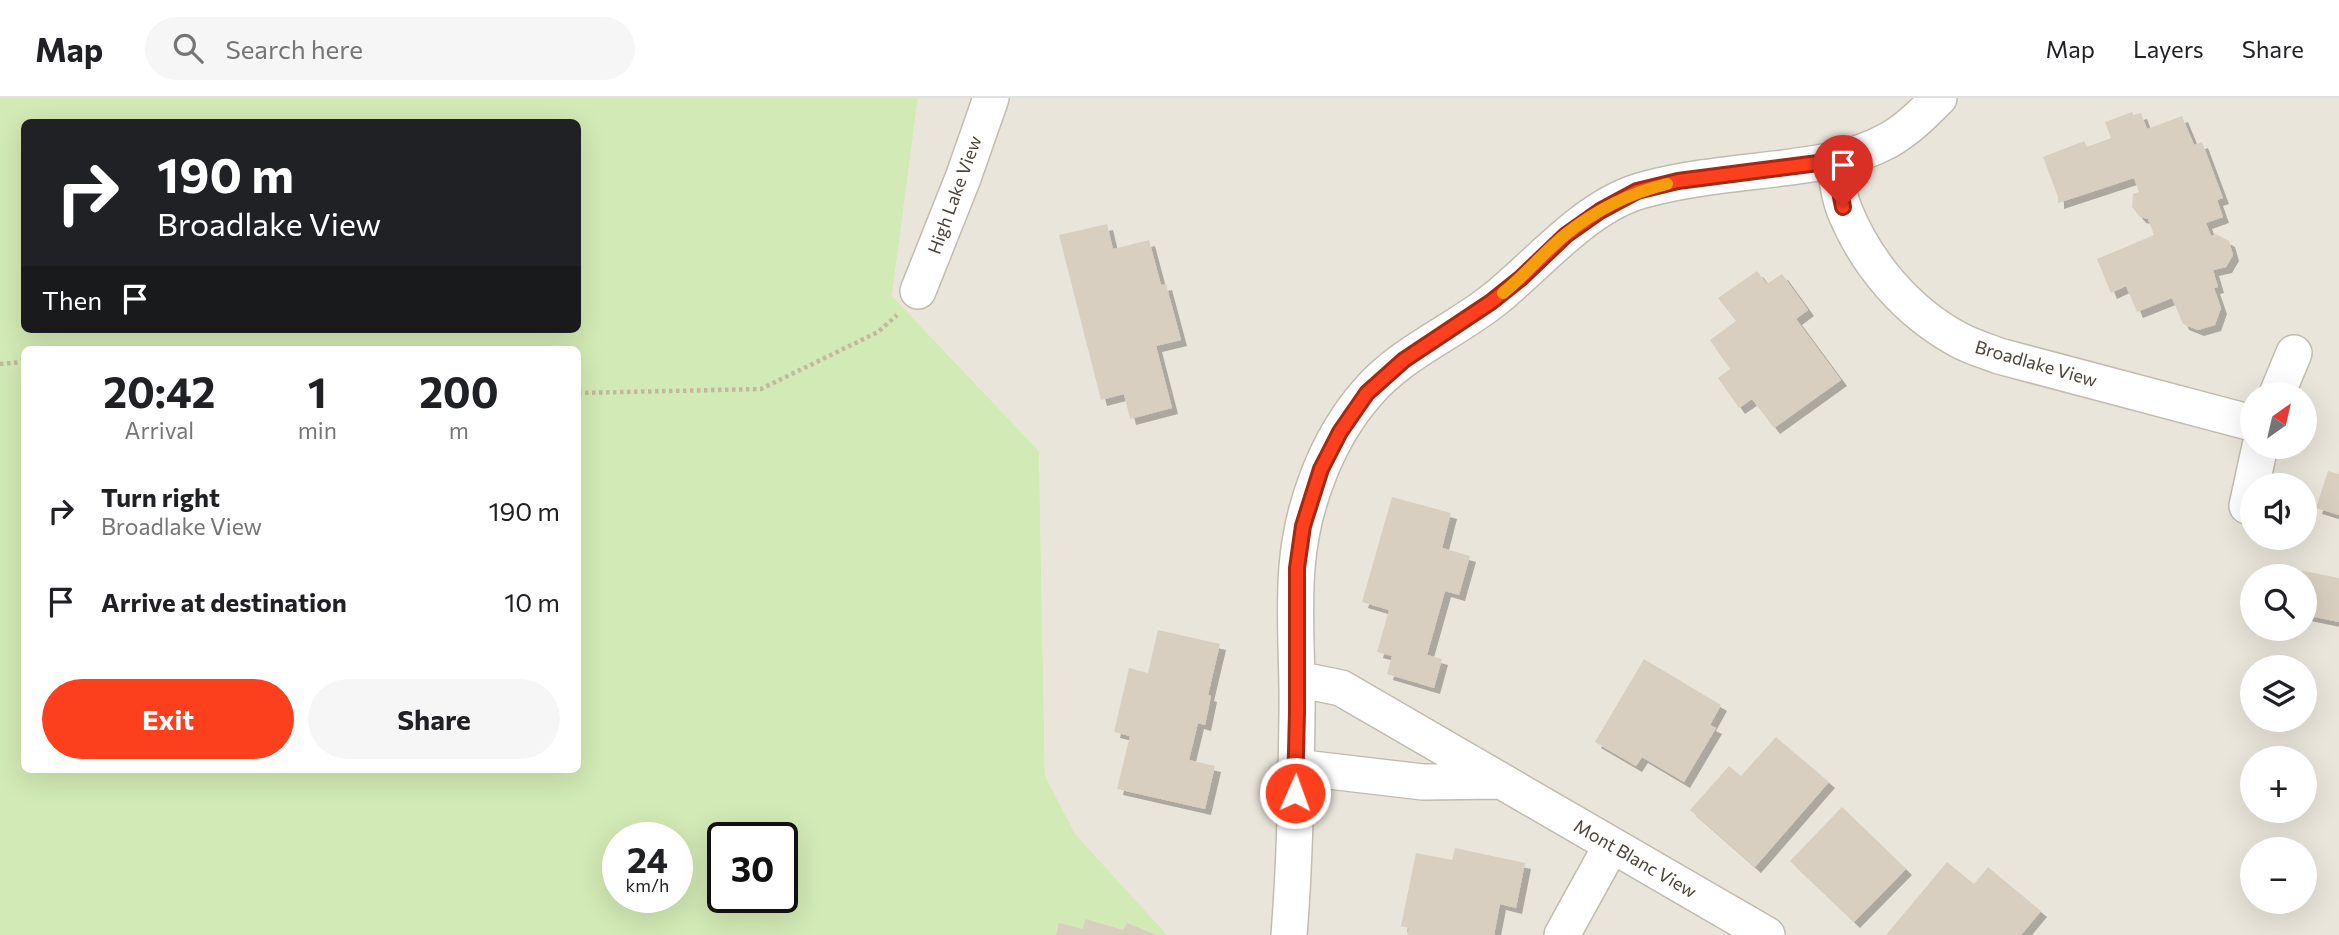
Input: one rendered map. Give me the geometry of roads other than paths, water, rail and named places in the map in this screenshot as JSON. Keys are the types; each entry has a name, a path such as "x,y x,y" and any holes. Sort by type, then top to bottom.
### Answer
{"street":[{"name":"High Lake View","path":"918,291 963,178 991,98"},
{"path":"1289,935 1296,767 1297,568 1303,526 1321,469 1340,432 1367,393 1404,360 1501,294 1566,235 1600,211 1637,191 1678,181 1834,161 1888,141 1924,114 1939,98"},
{"name":"Broadlake View","path":"1834,161 1843,207 1863,248 1890,284 1918,313 1960,341 1999,356 2240,420"},
{"path":"2282,382 2294,353"},
{"name":"Mont Blanc View","path":"1297,679 1341,688 1767,935"},
{"path":"1296,767 1423,782 1503,781"},
{"path":"1562,935 1611,846"}]}
